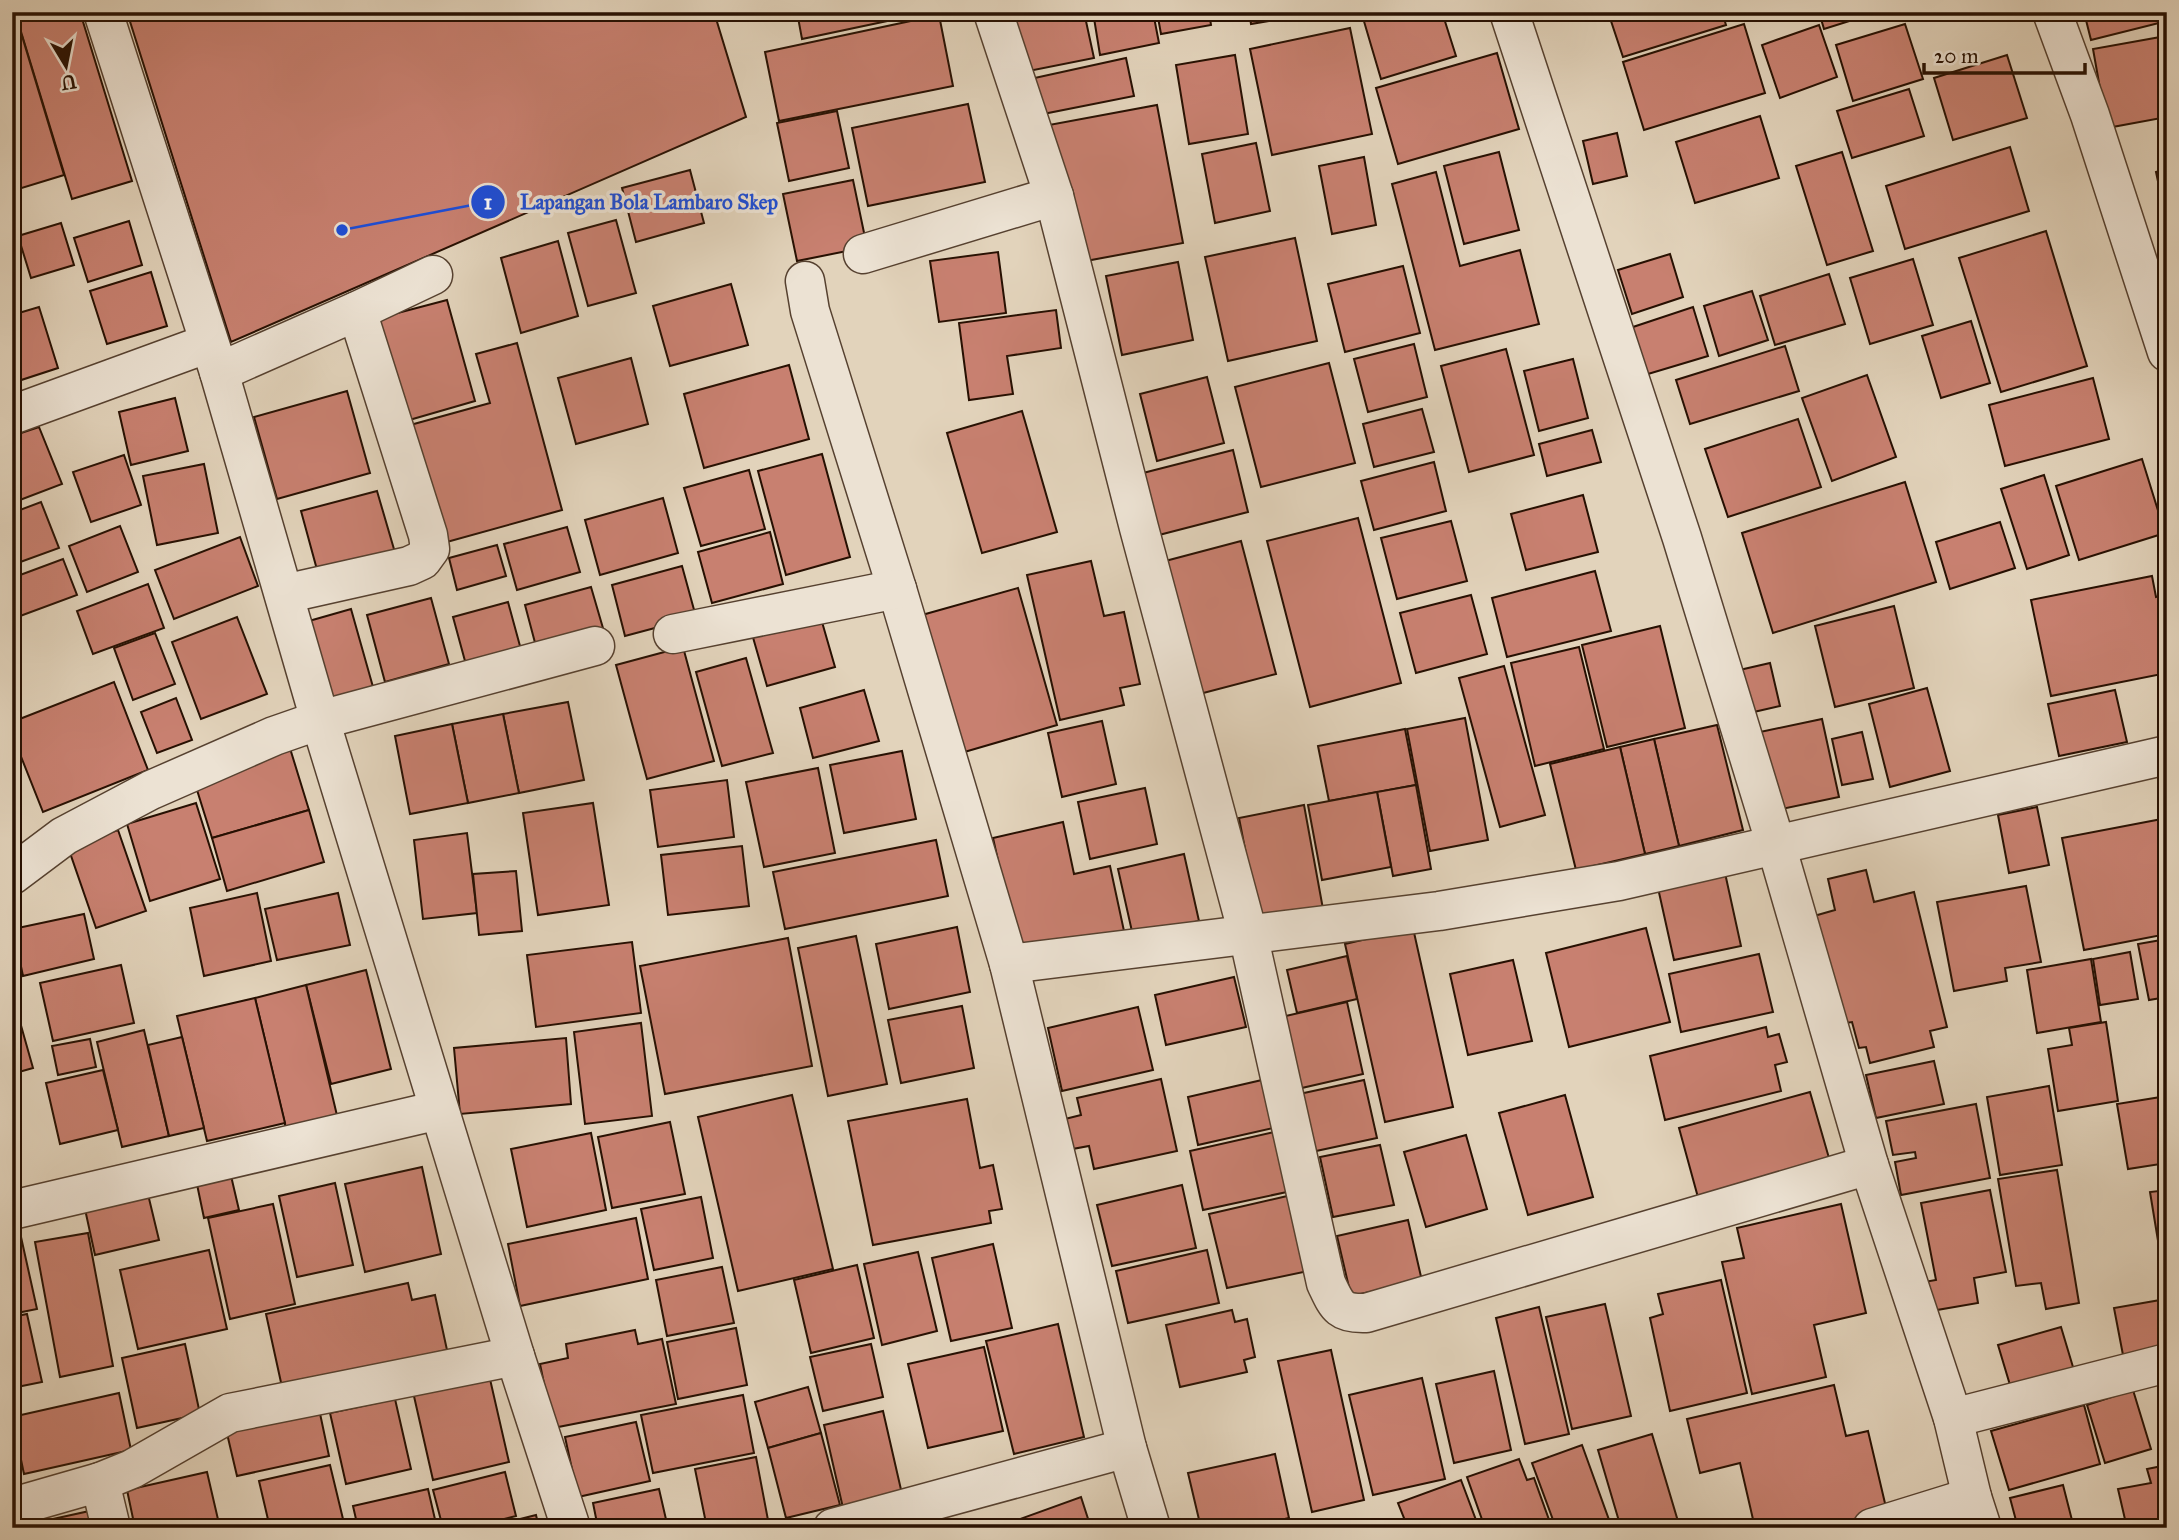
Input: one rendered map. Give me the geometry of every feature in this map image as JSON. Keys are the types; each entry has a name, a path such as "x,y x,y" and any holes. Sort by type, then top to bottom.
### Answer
{"street":[{"path":"103,12 214,357 320,720 515,1356 571,1528"},
{"path":"993,12 1054,196 1139,528 1248,933 1326,1283 1338,1307 1350,1314 1366,1313 1870,1165"},
{"path":"1509,12 1678,524 1870,1165 1953,1418 1977,1512 1872,1528"},
{"path":"2052,12 2090,115 2167,352"},
{"path":"863,254 1054,196"},
{"path":"12,415 214,357 357,311 433,275"},
{"path":"805,281 810,311 897,589 1009,964 1128,1448 1151,1528"},
{"path":"284,594 409,566 422,560 430,549 428,535 357,311"},
{"path":"673,634 897,589"},
{"path":"12,875 64,836 151,790 274,736 320,720 595,646"},
{"path":"1009,964 1440,911 1605,883 2167,755"},
{"path":"12,1210 439,1110"},
{"path":"27,1503 100,1482 132,1469 230,1413 515,1356"},
{"path":"1953,1418 2167,1363"},
{"path":"832,1528 1128,1448"},
{"path":"100,1482 111,1528"}],"building":[{"path":"15,12 80,12 132,181 72,199"},
{"path":"127,12 714,12 746,117 231,342"},
{"path":"797,12 930,12 802,39"},
{"path":"1001,12 1084,12 1094,58 1014,74"},
{"path":"1093,12 1153,12 1159,43 1100,55"},
{"path":"1157,12 1209,12 1211,25 1161,34"},
{"path":"1249,12 1303,12 1303,15 1251,24"},
{"path":"1382,12 1442,12 1456,56 1381,79 1363,18"},
{"path":"1608,12 1722,12 1726,25 1623,57"},
{"path":"1819,12 1878,12 1824,29"},
{"path":"2084,12 2167,12 2167,21 2091,40"},
{"path":"939,15 953,86 779,121 765,52"},
{"path":"1744,24 1765,93 1644,130 1623,62"},
{"path":"1905,24 1923,79 1853,101 1836,45"},
{"path":"1819,25 1837,77 1780,98 1762,45"},
{"path":"1350,28 1372,134 1272,155 1250,49"},
{"path":"22,36 64,175 12,191 12,39"},
{"path":"2166,36 2167,117 2107,128 2093,49"},
{"path":"1497,53 1519,129 1398,164 1376,88"},
{"path":"1235,55 1248,134 1189,144 1176,65"},
{"path":"2007,55 2027,118 1953,140 1934,78"},
{"path":"1126,58 1134,96 1038,115 1030,79"},
{"path":"1909,89 1924,136 1852,158 1837,111"},
{"path":"968,104 985,182 868,206 852,128"},
{"path":"1157,105 1183,243 1075,263 1049,125"},
{"path":"837,111 849,168 789,181 777,123"},
{"path":"1760,116 1779,178 1695,203 1676,142"},
{"path":"1617,133 1627,176 1593,184 1583,141"},
{"path":"1256,143 1270,211 1215,223 1202,154"},
{"path":"2010,147 2029,211 1905,249 1886,186"},
{"path":"1499,152 1519,230 1464,244 1444,166"},
{"path":"1842,152 1873,251 1827,265 1796,166"},
{"path":"1364,157 1376,225 1332,234 1319,166"},
{"path":"2167,169 2167,224 2156,172"},
{"path":"690,170 704,223 636,242 622,188"},
{"path":"1436,172 1460,266 1520,250 1539,324 1435,350 1392,184"},
{"path":"853,180 867,247 797,261 783,194"},
{"path":"616,220 636,293 588,306 568,233"},
{"path":"129,221 142,265 88,282 74,238"},
{"path":"61,223 74,265 31,278 18,236"},
{"path":"2046,231 2087,366 2001,392 1959,258"},
{"path":"1295,238 1317,341 1228,361 1205,257"},
{"path":"558,241 578,316 521,333 501,258"},
{"path":"998,252 1006,313 939,322 930,261"},
{"path":"1670,254 1683,297 1632,314 1618,270"},
{"path":"1913,259 1933,325 1870,344 1850,278"},
{"path":"1178,262 1193,340 1122,355 1106,276"},
{"path":"1403,266 1420,333 1345,352 1328,284"},
{"path":"151,272 167,326 107,344 90,291"},
{"path":"1829,274 1845,324 1775,345 1760,296"},
{"path":"731,284 748,345 670,366 653,306"},
{"path":"1752,291 1768,340 1719,356 1704,306"},
{"path":"447,300 475,401 399,423 371,320"},
{"path":"39,307 58,368 12,383 12,315"},
{"path":"1693,307 1708,356 1638,377 1624,330"},
{"path":"1056,310 1061,348 1007,356 1013,394 969,400 959,323"},
{"path":"1971,321 1990,383 1941,398 1922,336"},
{"path":"517,343 562,510 436,545 403,427 490,403 476,354"},
{"path":"1414,344 1427,397 1368,412 1354,359"},
{"path":"1785,346 1799,391 1690,424 1676,380"},
{"path":"1506,349 1534,455 1469,472 1441,366"},
{"path":"631,358 648,424 576,444 558,378"},
{"path":"1573,359 1588,418 1539,431 1524,371"},
{"path":"1329,363 1355,463 1261,487 1235,387"},
{"path":"789,365 809,439 704,468 684,394"},
{"path":"1867,375 1896,457 1832,481 1802,398"},
{"path":"1207,377 1224,443 1157,461 1140,394"},
{"path":"2093,378 2109,439 2005,466 1989,405"},
{"path":"347,391 370,473 277,499 254,417"},
{"path":"175,398 188,451 131,465 119,412"},
{"path":"1422,409 1434,452 1374,467 1363,424"},
{"path":"1022,411 1057,532 982,553 947,433"},
{"path":"1798,419 1821,487 1728,517 1705,449"},
{"path":"39,427 62,484 12,503 12,436"},
{"path":"1592,430 1601,462 1547,476 1539,444"},
{"path":"1233,450 1248,512 1159,535 1143,473"},
{"path":"822,454 850,557 786,575 758,471"},
{"path":"124,455 141,505 91,522 73,472"},
{"path":"2142,459 2165,533 2079,560 2056,486"},
{"path":"1434,462 1446,511 1374,530 1361,481"},
{"path":"204,464 218,533 157,545 143,476"},
{"path":"749,470 765,529 701,546 684,488"},
{"path":"2044,475 2069,555 2027,569 2001,489"},
{"path":"1905,482 1936,582 1773,633 1742,533"},
{"path":"377,491 396,556 319,577 301,511"},
{"path":"1583,495 1598,552 1526,570 1511,514"},
{"path":"663,498 678,553 600,575 585,520"},
{"path":"41,502 59,548 12,565 12,513"},
{"path":"1358,518 1401,683 1310,707 1267,541"},
{"path":"1451,521 1467,581 1397,599 1381,538"},
{"path":"2000,522 2015,568 1950,589 1936,542"},
{"path":"120,526 138,572 87,592 69,546"},
{"path":"567,527 580,572 517,590 504,544"},
{"path":"770,532 783,584 712,603 698,552"},
{"path":"240,537 258,586 174,619 155,570"},
{"path":"1241,541 1276,674 1188,697 1154,564"},
{"path":"497,545 506,576 457,590 449,558"},
{"path":"63,559 77,595 12,619 12,578"},
{"path":"1091,561 1104,616 1124,612 1140,684 1120,688 1124,705 1060,720 1027,575"},
{"path":"682,566 696,617 625,636 612,585"},
{"path":"1595,571 1611,631 1507,657 1492,598"},
{"path":"2152,576 2156,597 2167,594 2167,673 2051,696 2031,600"},
{"path":"148,584 164,628 93,654 77,611"},
{"path":"591,587 605,635 538,654 525,605"},
{"path":"1018,588 1057,725 961,753 922,615"},
{"path":"1471,595 1487,654 1416,673 1400,613"},
{"path":"431,598 449,664 385,682 367,615"},
{"path":"508,602 523,657 468,672 453,617"},
{"path":"1894,606 1914,688 1835,707 1815,626"},
{"path":"351,609 375,694 332,706 309,621"},
{"path":"820,615 835,667 767,686 752,634"},
{"path":"237,617 267,694 201,719 172,642"},
{"path":"1660,626 1685,728 1607,747 1582,645"},
{"path":"155,633 175,684 133,700 114,648"},
{"path":"683,647 714,761 647,779 616,665"},
{"path":"1579,647 1604,749 1535,766 1511,663"},
{"path":"746,658 773,753 722,766 696,672"},
{"path":"1770,663 1780,706 1745,714 1735,671"},
{"path":"1504,666 1545,815 1500,827 1459,678"},
{"path":"114,682 148,770 43,812 12,734 12,722"},
{"path":"1927,688 1950,771 1890,787 1869,704"},
{"path":"864,690 879,741 813,758 800,708"},
{"path":"2115,690 2127,742 2059,756 2048,704"},
{"path":"176,698 192,740 157,753 141,712"},
{"path":"568,702 584,780 519,793 503,714"},
{"path":"503,714 519,793 468,803 452,724"},
{"path":"1465,718 1488,840 1430,851 1407,729"},
{"path":"1822,719 1839,797 1777,810 1760,732"},
{"path":"1102,721 1116,784 1062,797 1048,733"},
{"path":"452,724 468,803 410,814 395,736"},
{"path":"1717,725 1743,830 1679,846 1654,739"},
{"path":"1405,729 1416,785 1329,801 1318,746"},
{"path":"1862,732 1873,779 1842,785 1832,739"},
{"path":"1654,739 1679,846 1645,854 1620,747"},
{"path":"289,745 309,810 212,838 192,774"},
{"path":"1620,747 1645,854 1576,870 1550,764"},
{"path":"902,751 916,819 844,833 830,765"},
{"path":"818,768 835,853 764,867 746,782"},
{"path":"727,780 734,837 658,847 650,790"},
{"path":"1416,785 1431,869 1393,876 1377,792"},
{"path":"1145,788 1157,844 1090,859 1078,802"},
{"path":"1377,792 1391,867 1322,880 1308,805"},
{"path":"196,803 220,879 150,901 127,824"},
{"path":"593,803 609,905 538,915 523,813"},
{"path":"1304,805 1323,909 1259,921 1239,818"},
{"path":"2037,807 2049,865 2009,873 1998,815"},
{"path":"309,810 324,862 227,891 212,838"},
{"path":"2167,818 2167,934 2084,950 2062,838"},
{"path":"1063,822 1074,874 1110,866 1124,931 1019,955 993,838"},
{"path":"118,830 146,911 96,928 68,847"},
{"path":"467,833 477,913 423,919 414,840"},
{"path":"936,840 948,896 785,929 773,872"},
{"path":"742,846 749,906 668,915 661,855"},
{"path":"1184,854 1199,921 1133,936 1118,869"},
{"path":"1866,870 1874,902 1914,892 1947,1027 1930,1031 1934,1047 1870,1063 1866,1047 1859,1048 1852,1022 1839,1024 1814,916 1835,910 1828,879"},
{"path":"516,871 522,931 479,935 473,874"},
{"path":"1725,873 1741,946 1674,960 1658,888"},
{"path":"2026,886 2041,962 2005,968 2007,981 1954,991 1937,902"},
{"path":"257,893 271,961 204,976 190,908"},
{"path":"338,893 350,945 277,960 265,909"},
{"path":"84,914 94,959 23,976 13,929"},
{"path":"957,927 970,992 889,1009 876,944"},
{"path":"1413,928 1453,1107 1385,1122 1345,944"},
{"path":"1646,928 1670,1022 1569,1047 1546,953"},
{"path":"856,936 887,1084 828,1096 798,948"},
{"path":"788,938 812,1066 665,1094 640,966"},
{"path":"2167,939 2167,997 2149,1000 2138,944"},
{"path":"632,942 641,1013 536,1027 527,955"},
{"path":"2130,952 2138,999 2100,1005 2093,959"},
{"path":"1759,954 1773,1012 1681,1032 1669,974"},
{"path":"1347,956 1357,999 1297,1013 1287,970"},
{"path":"2091,959 2101,1022 2037,1033 2027,970"},
{"path":"1513,960 1532,1041 1468,1055 1450,974"},
{"path":"121,965 134,1023 53,1041 40,983"},
{"path":"366,970 391,1069 331,1084 306,985"},
{"path":"1234,977 1246,1027 1166,1045 1155,995"},
{"path":"306,985 340,1128 289,1141 255,998"},
{"path":"255,998 285,1123 207,1141 177,1016"},
{"path":"1347,1002 1363,1074 1293,1090 1277,1018"},
{"path":"962,1006 974,1068 901,1083 888,1020"},
{"path":"1138,1007 1153,1070 1062,1091 1048,1028"},
{"path":"20,1022 33,1068 12,1074 12,1024"},
{"path":"2106,1022 2118,1101 2058,1111 2048,1049 2072,1045 2069,1028"},
{"path":"641,1023 652,1116 585,1124 574,1032"},
{"path":"1766,1027 1768,1037 1779,1034 1787,1062 1775,1065 1781,1091 1665,1120 1650,1056"},
{"path":"144,1030 169,1136 122,1147 97,1042"},
{"path":"182,1037 204,1128 169,1136 148,1045"},
{"path":"566,1038 571,1104 460,1114 454,1048"},
{"path":"90,1039 96,1067 58,1075 52,1046"},
{"path":"2167,1040 2167,1064 2162,1041"},
{"path":"1934,1061 1944,1104 1876,1118 1866,1075"},
{"path":"103,1070 118,1130 60,1144 46,1083"},
{"path":"1161,1079 1177,1151 1094,1169 1089,1146 1067,1150 1061,1120 1081,1115 1077,1098"},
{"path":"1262,1080 1273,1128 1198,1145 1188,1097"},
{"path":"1364,1080 1377,1138 1302,1154 1290,1096"},
{"path":"2049,1086 2062,1165 2000,1175 1987,1097"},
{"path":"1810,1092 1831,1165 1699,1201 1679,1128"},
{"path":"792,1095 833,1269 738,1291 698,1117"},
{"path":"1565,1095 1593,1197 1528,1215 1499,1113"},
{"path":"2167,1096 2167,1163 2128,1169 2117,1104"},
{"path":"967,1099 980,1168 993,1165 1002,1209 989,1211 991,1223 873,1245 848,1121"},
{"path":"1976,1104 1990,1178 1901,1195 1895,1162 1916,1158 1915,1152 1893,1155 1886,1121"},
{"path":"670,1122 685,1194 612,1208 598,1137"},
{"path":"1274,1132 1287,1192 1203,1210 1190,1151"},
{"path":"591,1133 606,1210 527,1227 511,1149"},
{"path":"1466,1135 1487,1209 1426,1227 1404,1152"},
{"path":"1380,1145 1394,1205 1333,1217 1320,1157"},
{"path":"228,1163 239,1210 204,1218 194,1170"},
{"path":"422,1167 441,1254 365,1272 345,1184"},
{"path":"2057,1170 2079,1303 2046,1309 2041,1283 2016,1286 1998,1179"},
{"path":"335,1183 353,1265 297,1277 279,1196"},
{"path":"1182,1185 1196,1248 1112,1266 1097,1205"},
{"path":"146,1186 159,1240 95,1255 83,1200"},
{"path":"1990,1190 2006,1272 1974,1278 1978,1303 1931,1311 1924,1282 1936,1280 1921,1203"},
{"path":"2167,1190 2167,1264 2162,1265 2150,1192"},
{"path":"1296,1194 1313,1270 1227,1288 1209,1214"},
{"path":"701,1197 713,1258 654,1270 641,1209"},
{"path":"273,1204 295,1304 230,1319 208,1218"},
{"path":"1841,1204 1866,1313 1814,1325 1826,1377 1752,1394 1722,1262 1744,1258 1737,1228"},
{"path":"636,1218 648,1279 520,1306 508,1244"},
{"path":"1408,1220 1422,1281 1351,1296 1337,1236"},
{"path":"88,1233 113,1366 60,1377 35,1242"},
{"path":"21,1237 37,1309 12,1314 12,1238"},
{"path":"993,1244 1012,1328 951,1341 932,1258"},
{"path":"209,1250 227,1329 138,1349 120,1270"},
{"path":"1207,1250 1219,1303 1128,1323 1116,1271"},
{"path":"918,1252 937,1331 882,1345 864,1264"},
{"path":"857,1265 874,1338 811,1353 794,1280"},
{"path":"722,1267 734,1323 667,1336 656,1280"},
{"path":"1721,1280 1747,1393 1670,1411 1650,1318 1663,1314 1658,1294"},
{"path":"408,1283 412,1300 435,1295 447,1350 282,1387 266,1314"},
{"path":"2166,1299 2167,1347 2123,1355 2114,1308"},
{"path":"1605,1304 1631,1416 1572,1429 1546,1317"},
{"path":"1539,1307 1569,1434 1525,1444 1496,1318"},
{"path":"1232,1310 1235,1322 1247,1319 1255,1357 1244,1360 1247,1372 1180,1387 1166,1325"},
{"path":"27,1314 42,1382 12,1388 12,1317"},
{"path":"1058,1324 1084,1437 1014,1454 986,1341"},
{"path":"2061,1327 2076,1377 2013,1395 1998,1345"},
{"path":"736,1328 747,1385 678,1399 667,1342"},
{"path":"635,1330 638,1344 662,1339 676,1404 553,1428 540,1364 568,1358 566,1344"},
{"path":"185,1344 200,1414 137,1428 122,1358"},
{"path":"871,1344 883,1397 823,1411 810,1357"},
{"path":"984,1347 1003,1431 928,1448 908,1364"},
{"path":"1331,1350 1364,1500 1312,1512 1278,1361"},
{"path":"487,1366 509,1462 433,1480 411,1383"},
{"path":"1494,1371 1511,1450 1454,1463 1436,1384"},
{"path":"1422,1378 1445,1479 1373,1495 1349,1395"},
{"path":"1834,1385 1846,1436 1868,1431 1888,1516 1838,1528 1755,1528 1740,1463 1700,1473 1687,1419"},
{"path":"808,1387 821,1433 768,1448 755,1402"},
{"path":"2133,1390 2151,1449 2105,1463 2087,1405"},
{"path":"119,1393 131,1450 24,1474 12,1417"},
{"path":"743,1395 754,1453 653,1473 641,1415"},
{"path":"395,1399 411,1469 346,1484 330,1413"},
{"path":"318,1404 329,1456 237,1476 225,1425"},
{"path":"2084,1405 2100,1464 2009,1490 1991,1431"},
{"path":"883,1411 902,1494 843,1508 824,1425"},
{"path":"636,1422 650,1481 578,1497 565,1437"},
{"path":"821,1433 840,1505 786,1518 768,1448"},
{"path":"1652,1434 1680,1528 1621,1528 1598,1450"},
{"path":"1582,1445 1612,1528 1556,1528 1532,1463"},
{"path":"1275,1454 1289,1518 1276,1521 1278,1528 1201,1528 1188,1473"},
{"path":"756,1457 768,1520 747,1525 747,1528 707,1528 695,1469"},
{"path":"1519,1459 1527,1480 1534,1478 1552,1528 1485,1528 1467,1477"},
{"path":"330,1465 343,1519 305,1528 270,1528 259,1481"},
{"path":"2167,1465 2167,1528 2127,1528 2118,1489 2151,1483 2147,1469"},
{"path":"207,1472 220,1528 135,1528 127,1490"},
{"path":"505,1472 516,1516 468,1528 443,1528 433,1490"},
{"path":"1461,1480 1479,1528 1408,1528 1398,1503"},
{"path":"2063,1485 2074,1528 2018,1528 2010,1498"},
{"path":"428,1489 437,1528 358,1528 353,1506"},
{"path":"659,1489 668,1528 598,1528 593,1503"},
{"path":"1081,1497 1091,1528 1010,1528 1009,1523"},
{"path":"94,1510 98,1528 12,1528"},
{"path":"536,1515 539,1528 485,1528"},
{"path":"1371,1522 1373,1528 1355,1528"}],"place":[{"name":"Lapangan Bola Lambaro Skep","path":"342,230"}]}
